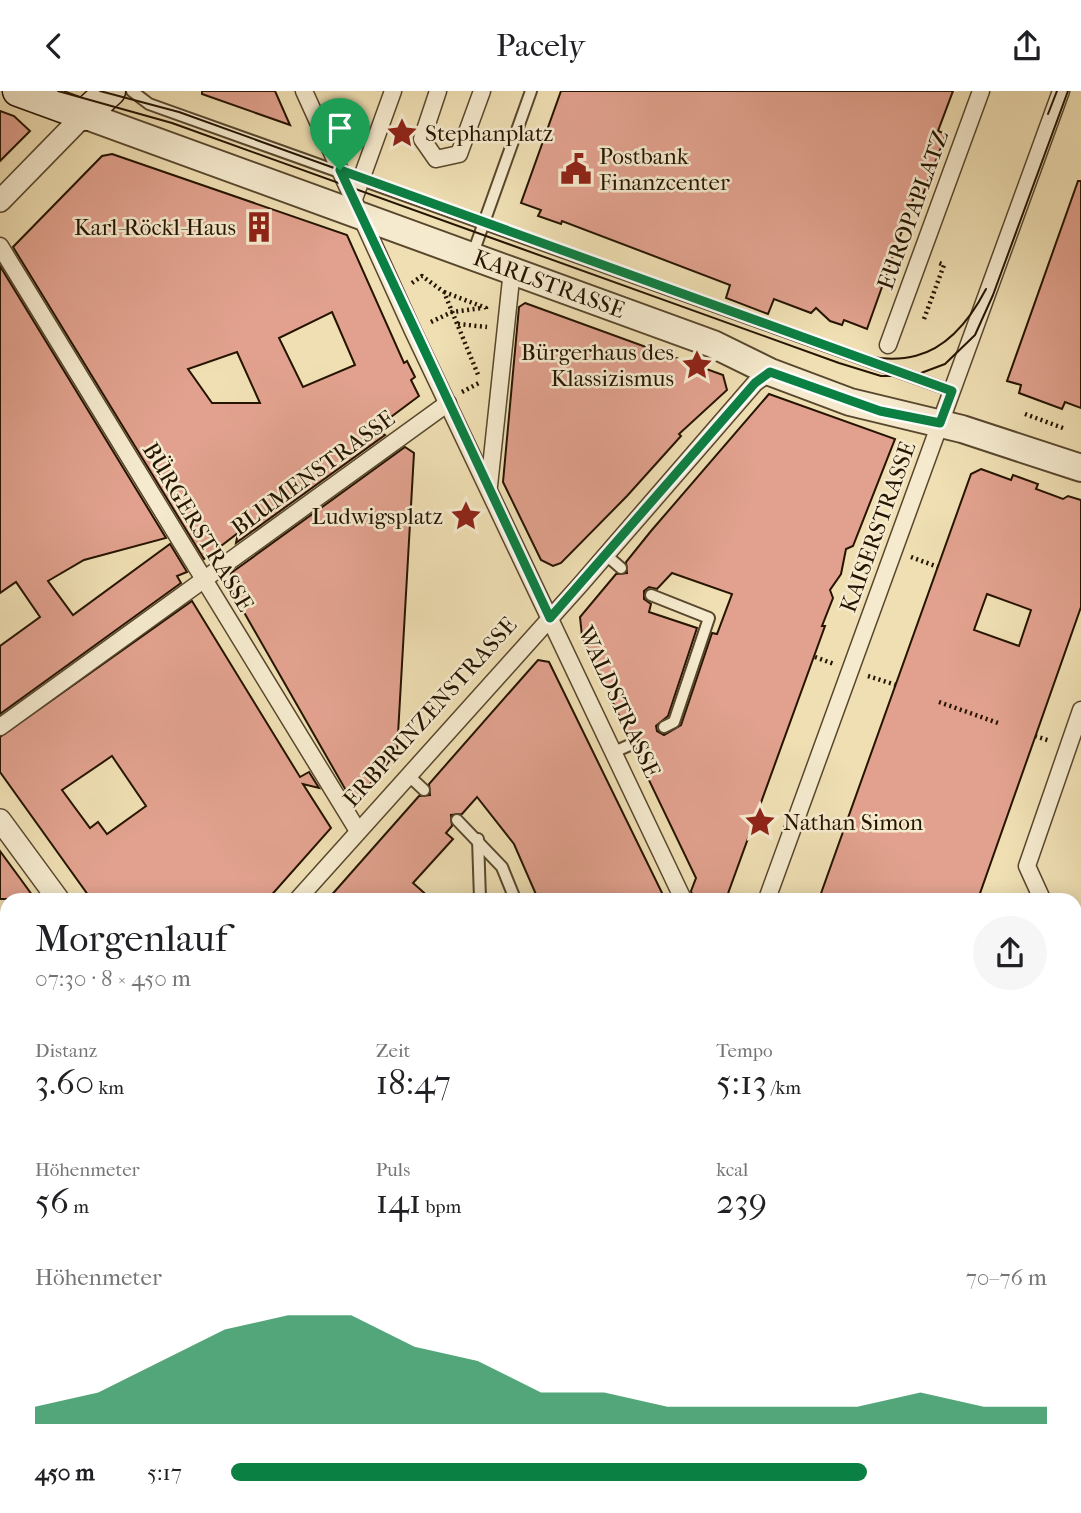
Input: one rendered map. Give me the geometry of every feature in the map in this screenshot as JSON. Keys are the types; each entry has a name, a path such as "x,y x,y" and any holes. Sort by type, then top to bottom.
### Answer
{"main road":[{"name":"KARLSTRASSE","path":"18,91 84,115"},
{"path":"84,115 110,91"}],"street":[{"name":"WALDSTRASSE","path":"304,91 448,403 680,893"},
{"path":"358,207 361,178 393,91"},
{"path":"438,91 422,139 436,159 459,154 482,91"},
{"name":"EUROPAPLATZ","path":"888,345 981,91"},
{"name":"KAISERSTRASSE","path":"769,893 1061,91"},
{"path":"0,201 84,115"},
{"name":"KARLSTRASSE","path":"84,115 358,207 472,256 713,344 770,372 870,408 940,423 1081,468"},
{"name":"BÜRGERSTRASSE","path":"0,246 358,831"},
{"path":"489,489 491,376 512,270"},
{"name":"ERBPRINZENSTRASSE","path":"303,893 606,555 755,383 770,372"},
{"name":"BLUMENSTRASSE","path":"0,727 448,403"},
{"path":"1039,893 1027,866 1081,710"},
{"path":"0,820 54,893"}],"lane":[{"path":"132,91 149,104 340,170 952,391"},
{"path":"472,256 531,91"},
{"path":"606,555 621,568"},
{"path":"652,595 709,618 674,722 664,727"},
{"path":"614,753 632,744"},
{"path":"408,775 424,790"},
{"path":"457,820 502,867 513,893"},
{"path":"478,839 480,893"}],"path":[{"path":"415,282 422,276 425,267"},
{"path":"422,276 444,292 489,308"},
{"path":"924,319 939,278"},
{"path":"444,292 481,382 491,376"},
{"path":"433,321 452,312 489,308"},
{"path":"484,341 489,308"},
{"path":"458,324 487,327"},
{"path":"466,391 473,386"},
{"path":"1025,414 1063,428"},
{"path":"894,551 938,567"},
{"path":"851,670 895,685"},
{"path":"939,702 998,723"}],"building":[{"path":"202,91 275,91 290,125 202,94"},
{"path":"561,91 953,91 938,131 946,134 921,200 914,197 867,329 844,320 842,325 830,321 816,308 811,313 774,299 768,314 726,298 730,285 562,221 561,224 538,216 541,210 521,203"},
{"path":"0,111 14,116 30,131 0,161"},
{"path":"112,154 347,235 404,363 407,361 415,377 411,380 419,396 375,429 385,435 236,543 238,533 204,559 13,247 102,156","holes":["332,312 355,365 303,387 279,338","237,352 260,403 212,403 188,369"]},
{"path":"1078,181 1081,181 1081,408 1065,402 1062,409 1019,393 1021,385 1007,381"},
{"path":"0,266 166,538 84,560 48,581 73,615 170,544 187,572 177,576 181,583 0,714 0,646 40,617 16,582 0,593"},
{"path":"525,303 723,375 727,390 679,434 681,436 627,496 561,563 553,566 541,560 503,482 519,307"},
{"path":"769,394 895,439 853,546 846,549 841,574 830,590 833,598 822,626 825,626 728,893 692,893 696,878 635,751 639,740 629,737 582,636 580,617 616,574 627,573 626,562","holes":["672,573 732,594 717,634 712,633 681,725 664,735 657,731 656,726 668,716 697,628 649,612 651,604 644,599 644,591 649,587 657,589"]},
{"path":"405,447 414,453 397,752 359,797 348,794 229,586 231,573"},
{"path":"981,469 1011,480 1013,475 1038,484 1036,489 1063,499 1068,496 1081,500 1081,607 980,893 821,893 971,474","holes":["987,594 1031,610 1019,646 974,630"]},
{"path":"192,601 300,777 309,772 319,788 303,784 331,828 273,893 87,893 0,772 0,737","holes":["112,756 146,806 107,834 98,822 90,828 62,790"]},
{"path":"538,660 549,662 662,893 535,893 514,844 477,797 462,814 451,815 452,826 446,833 453,839 413,883 424,893 333,893 419,796 430,795 429,784"},
{"path":"0,851 31,893 0,893"}],"tram line":[{"path":"58,91 172,123 881,376 913,376 945,364 975,335 993,295 1068,91"},
{"path":"100,91 179,112 847,352 895,359 916,356 935,348 953,335 970,315 986,289"},
{"path":"1048,114 1057,91"}],"place":[{"name":"Stephanplatz","path":"402,133"},
{"name":"Postbank Finanzcenter","path":"576,169"},
{"name":"Karl-Röckl-Haus","path":"259,227"},
{"name":"Bürgerhaus des Klassizismus","path":"697,365"},
{"name":"Ludwigsplatz","path":"466,516"},
{"name":"Nathan Simon","path":"760,822"}],"route":[{"path":"340,170 952,391 940,423 911,419 850,402 770,372 755,383 550,618 413,331 340,170"}]}
